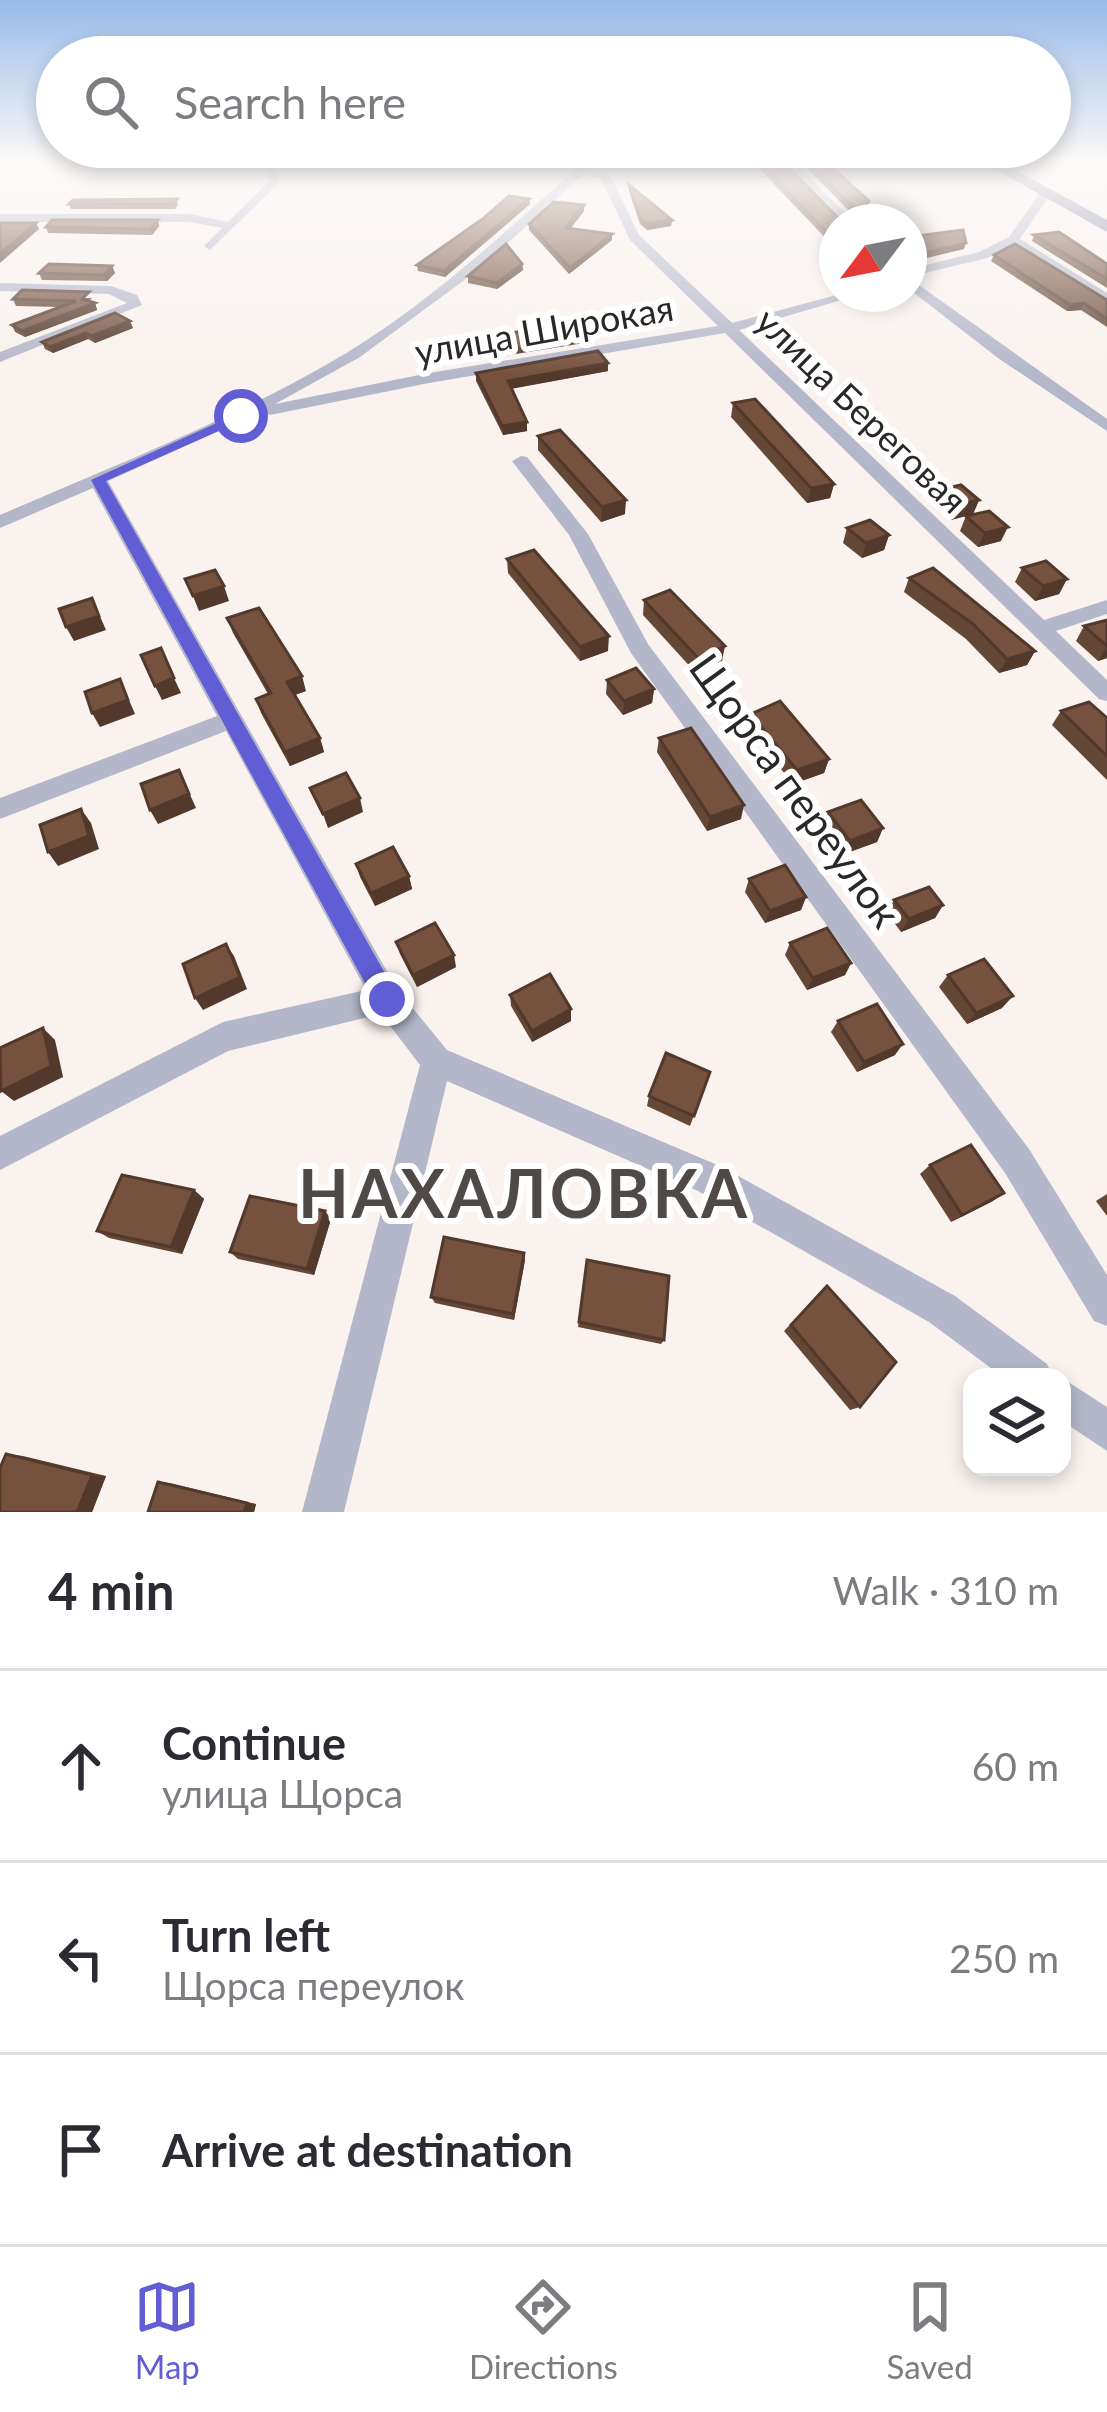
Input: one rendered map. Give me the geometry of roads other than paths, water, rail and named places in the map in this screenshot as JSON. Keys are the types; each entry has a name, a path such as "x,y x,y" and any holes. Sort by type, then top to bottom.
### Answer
{"street":[{"path":"210,246 224,234"},
{"path":"0,522 241,416 387,332 511,234"},
{"name":"улица Береговая","path":"632,234 1107,693"},
{"path":"927,272 982,255 1017,234"},
{"path":"1013,240 1107,299"},
{"path":"0,287 112,290 132,298 135,305 0,357"},
{"path":"927,292 1003,355 1107,426"},
{"name":"улица Широкая","path":"241,416 429,378 731,328 819,304"},
{"name":"Щорса переулок","path":"521,460 578,533 639,648 1017,1161 1107,1308"},
{"path":"98,480 228,721 387,999 436,1061 710,1179 942,1309 1022,1368"},
{"path":"1038,629 1107,607"},
{"path":"0,809 228,721"},
{"path":"0,1154 223,1037 387,999"},
{"path":"322,1512 436,1061"},
{"path":"1071,1404 1107,1431"}],"district":[{"name":"НАХАЛОВКА","path":"524,1192"}]}
